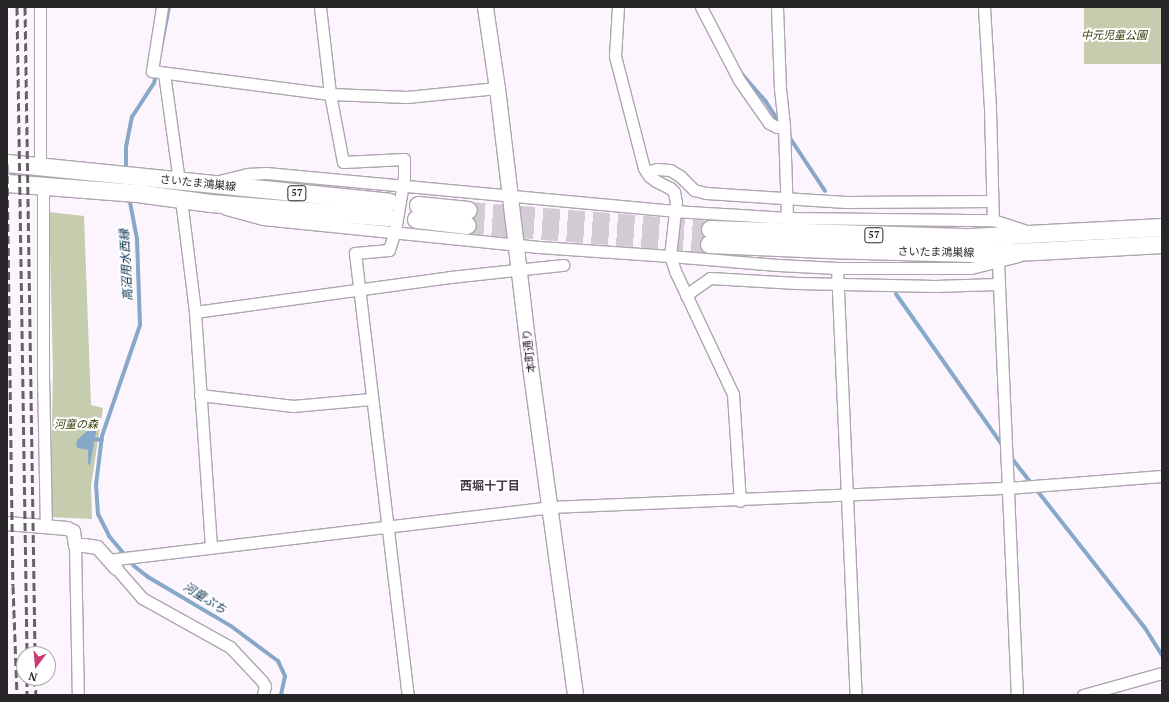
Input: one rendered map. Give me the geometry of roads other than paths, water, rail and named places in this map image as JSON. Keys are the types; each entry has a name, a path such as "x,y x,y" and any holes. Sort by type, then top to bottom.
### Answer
{"main road":[{"name":"本町通り","path":"485,7 497,88 508,195 516,245 575,695"},
{"name":"さいたま鴻巣線","path":"7,163 206,183 390,217"},
{"name":"さいたま鴻巣線","path":"7,184 137,193 210,203 390,217"},
{"path":"417,212 468,217"},
{"name":"さいたま鴻巣線","path":"1162,227 970,237 838,234 710,236 957,252 1036,251 1162,244"}],"street":[{"path":"40,7 40,166"},
{"path":"162,7 160,72 179,181"},
{"path":"320,7 330,94 344,162 404,159 403,185 390,217 389,250 355,253 371,399 408,695"},
{"path":"618,7 615,56 644,168 656,181 670,188 674,192 676,202 670,256 686,295 733,394 740,501"},
{"path":"702,7 738,80 769,122 777,127 784,126"},
{"path":"777,7 780,88 784,126 787,218"},
{"path":"984,7 990,109 993,220"},
{"path":"160,72 330,94 407,97 497,88"},
{"path":"647,172 657,169 670,170 680,176 694,190 701,192 846,202 992,201"},
{"path":"206,183 248,174 266,173 674,211 787,218 993,220 1038,234"},
{"path":"43,186 43,375 46,526"},
{"path":"181,198 195,312 211,547"},
{"path":"390,217 516,245 778,265 837,268 971,268 1036,251"},
{"path":"998,262 997,284 1017,695"},
{"path":"195,312 450,277 563,265"},
{"path":"837,268 856,695"},
{"path":"686,295 710,278 838,284 997,284"},
{"path":"200,395 293,406 371,399"},
{"path":"115,562 133,556 550,508 740,501 846,494 1008,488 1162,476"},
{"path":"7,523 64,526 70,529 74,534 78,695"},
{"path":"75,546 95,546 115,562 142,598 230,647 262,681 265,686 263,695"},
{"path":"1083,695 1162,673"}],"water":[{"path":"95,418 98,420 90,466 88,463 88,450 78,448 76,445 77,440 85,433"}],"waterway":[{"name":"高沼用水西縁","path":"159,58 169,7"},
{"name":"高沼用水西縁","path":"126,172 126,147 132,117 154,83 157,72"},
{"path":"741,73 766,102 781,125"},
{"path":"788,135 825,191"},
{"name":"高沼用水西縁","path":"129,197 137,239 140,325 102,436 96,485 98,514 109,536 134,566 148,577 231,626 278,661 285,676 281,695"},
{"path":"896,294 1003,446"},
{"name":"高沼用水西縁","path":"94,439 102,440"},
{"path":"1010,456 1145,628 1162,655"}],"tunnel":[{"path":"468,210 710,229"},
{"path":"467,225 709,244"}],"railway":[{"path":"17,7 27,646"},
{"path":"25,7 35,646"},
{"path":"7,164 13,586 17,695"},
{"path":"27,686 27,695"},
{"path":"35,686 36,695"}],"district":[{"name":"西堀十丁目","path":"490,486"}],"park label":[{"name":"中元児童公園","path":"1114,35"},
{"name":"河童の森","path":"76,424"}],"water label":[{"name":"河童ぶち","path":"205,598"}]}
